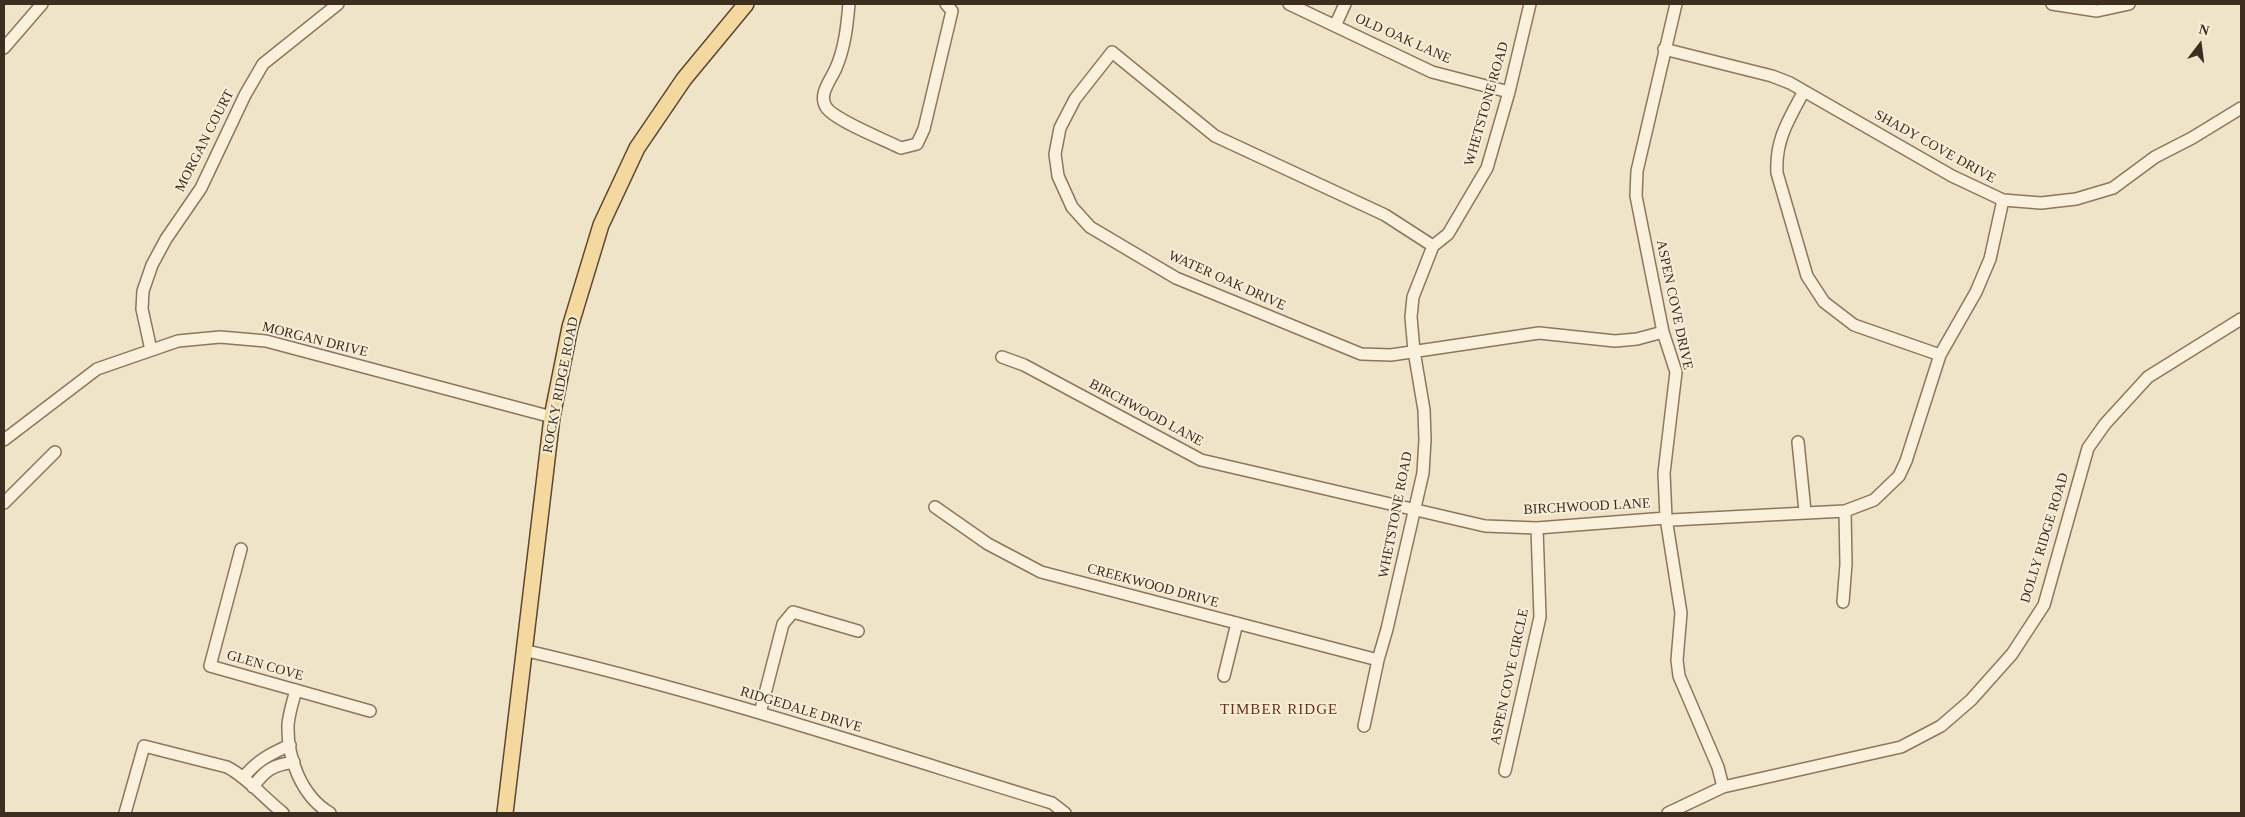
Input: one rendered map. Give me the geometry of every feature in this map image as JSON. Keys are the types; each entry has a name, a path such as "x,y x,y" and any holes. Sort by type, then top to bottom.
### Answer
{"main road":[{"name":"ROCKY RIDGE ROAD","path":"505,813 552,417 570,327 600,225 637,148 684,79 746,4"}],"street":[{"name":"MORGAN COURT","path":"151,350 142,309 143,291 152,265 166,239 201,188 245,95 263,64 338,4"},
{"path":"849,4 847,35 836,68 824,92 826,107 837,117 901,148 917,144 924,129 952,11 946,4"},
{"name":"OLD OAK LANE","path":"1289,4 1432,72 1509,92"},
{"path":"1335,26 1345,4"},
{"name":"WHETSTONE ROAD","path":"1364,726 1423,473 1426,440 1424,410 1414,351 1411,317 1413,297 1433,246 1448,234 1487,168 1509,92 1530,4"},
{"name":"ASPEN COVE DRIVE","path":"1676,4 1637,171 1636,196 1663,332 1676,372 1664,473 1666,518 1681,613 1677,660 1679,676 1718,767 1723,788"},
{"path":"2052,4 2097,11 2130,4"},
{"path":"4,48 38,5"},
{"name":"SHADY COVE DRIVE","path":"1664,49 1772,76 1804,91 1952,176 2003,200 2041,203 2076,199 2113,188 2155,157 2192,138 2241,108"},
{"name":"WATER OAK DRIVE","path":"1433,246 1385,215 1214,136 1112,52 1074,99 1060,128 1055,154 1058,176 1072,207 1090,227 1176,278 1361,354 1391,355 1539,333 1615,341 1637,339 1663,332"},
{"path":"1804,91 1783,130 1776,159 1777,173 1807,276 1824,302 1854,325 1940,355"},
{"name":"BIRCHWOOD LANE","path":"1002,357 1024,365 1201,460 1415,508 1486,526 1537,528 1666,518 1672,520 1844,511 1874,500 1899,476 1906,461 1940,355 1976,292 1990,260 2003,200"},
{"name":"DOLLY RIDGE ROAD","path":"1668,813 1723,788 1901,747 1941,726 1971,700 2012,654 2044,605 2088,448 2105,424 2148,377 2241,319"},
{"name":"MORGAN DRIVE","path":"4,440 97,369 178,341 220,337 266,341 552,417"},
{"path":"1798,442 1805,512"},
{"path":"5,499 55,452"},
{"name":"CREEKWOOD DRIVE","path":"935,508 988,544 1040,572 1378,660"},
{"path":"1842,602 1846,564 1844,511"},
{"name":"ASPEN COVE CIRCLE","path":"1505,771 1540,617 1537,528"},
{"name":"GLEN COVE","path":"241,549 210,666 370,711"},
{"path":"760,713 783,624 793,612 858,631"},
{"path":"1224,676 1237,623"},
{"name":"RIDGEDALE DRIVE","path":"523,650 606,669 760,713 1052,803 1065,813"},
{"path":"296,690 288,723 294,762 301,782 311,797 330,813"},
{"path":"243,778 252,765 290,745"},
{"path":"125,813 144,746 227,767 243,778 283,813"},
{"path":"253,787 262,774 277,764 294,762"}],"district":[{"name":"TIMBER RIDGE","path":"1279,710"}]}
